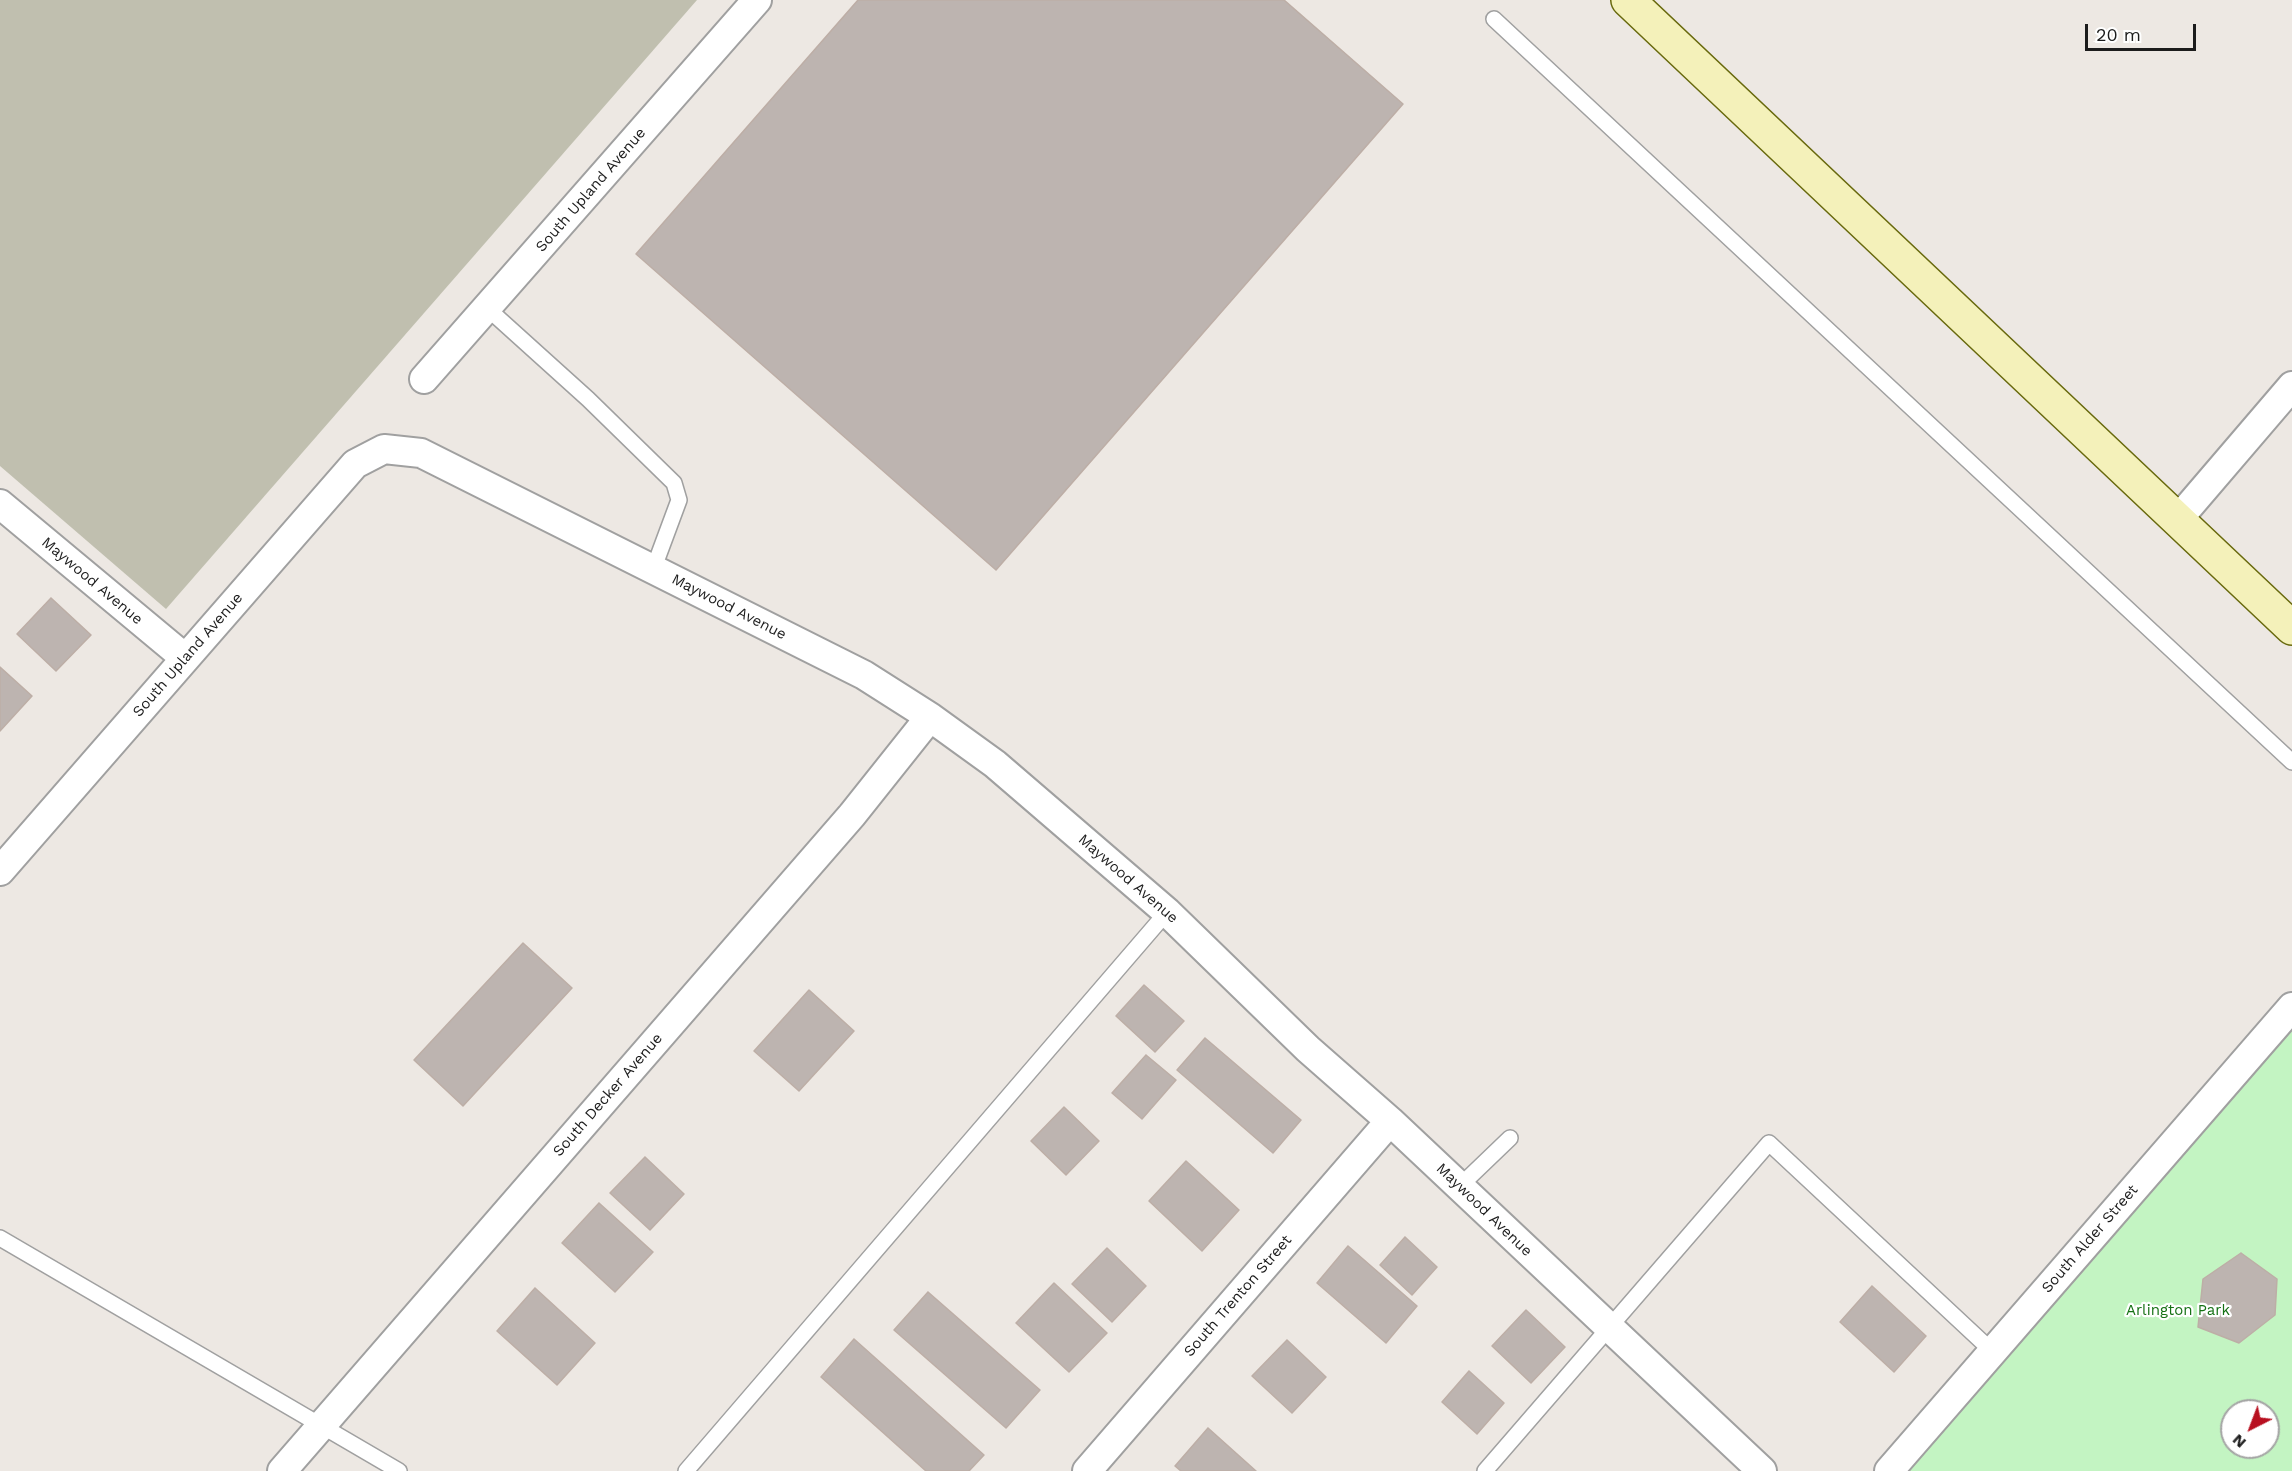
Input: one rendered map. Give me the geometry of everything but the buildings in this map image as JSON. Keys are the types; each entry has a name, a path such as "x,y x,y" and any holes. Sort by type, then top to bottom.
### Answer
{"street":[{"name":"South Upland Avenue","path":"424,379 613,167 757,0"},
{"path":"1628,0 2292,628"},
{"path":"2179,519 2292,386"},
{"name":"South Upland Avenue","path":"0,871 355,464 384,449"},
{"name":"Maywood Avenue","path":"384,449 421,453 864,675 930,717 995,764 1167,912 1308,1049 1460,1186 1762,1471"},
{"name":"Maywood Avenue","path":"0,504 185,658"},
{"name":"South Decker Avenue","path":"282,1471 852,816 930,717"},
{"name":"South Alder Street","path":"1889,1471 2292,1007"},
{"name":"South Trenton Street","path":"1087,1471 1390,1121"}],"lane":[{"path":"1494,19 2292,762"},
{"path":"486,308 588,399 675,483 678,500 653,570"},
{"path":"686,1471 1167,912"},
{"path":"1460,1186 1510,1138"},
{"path":"1485,1471 1769,1143 1993,1352"},
{"path":"0,1238 280,1399 320,1426 399,1471"}],"shaded area":[{"path":"0,0 697,0 166,609 0,466"}],"green space":[{"name":"Arlington Park","path":"2292,1007 2292,1471 1889,1471"}]}
